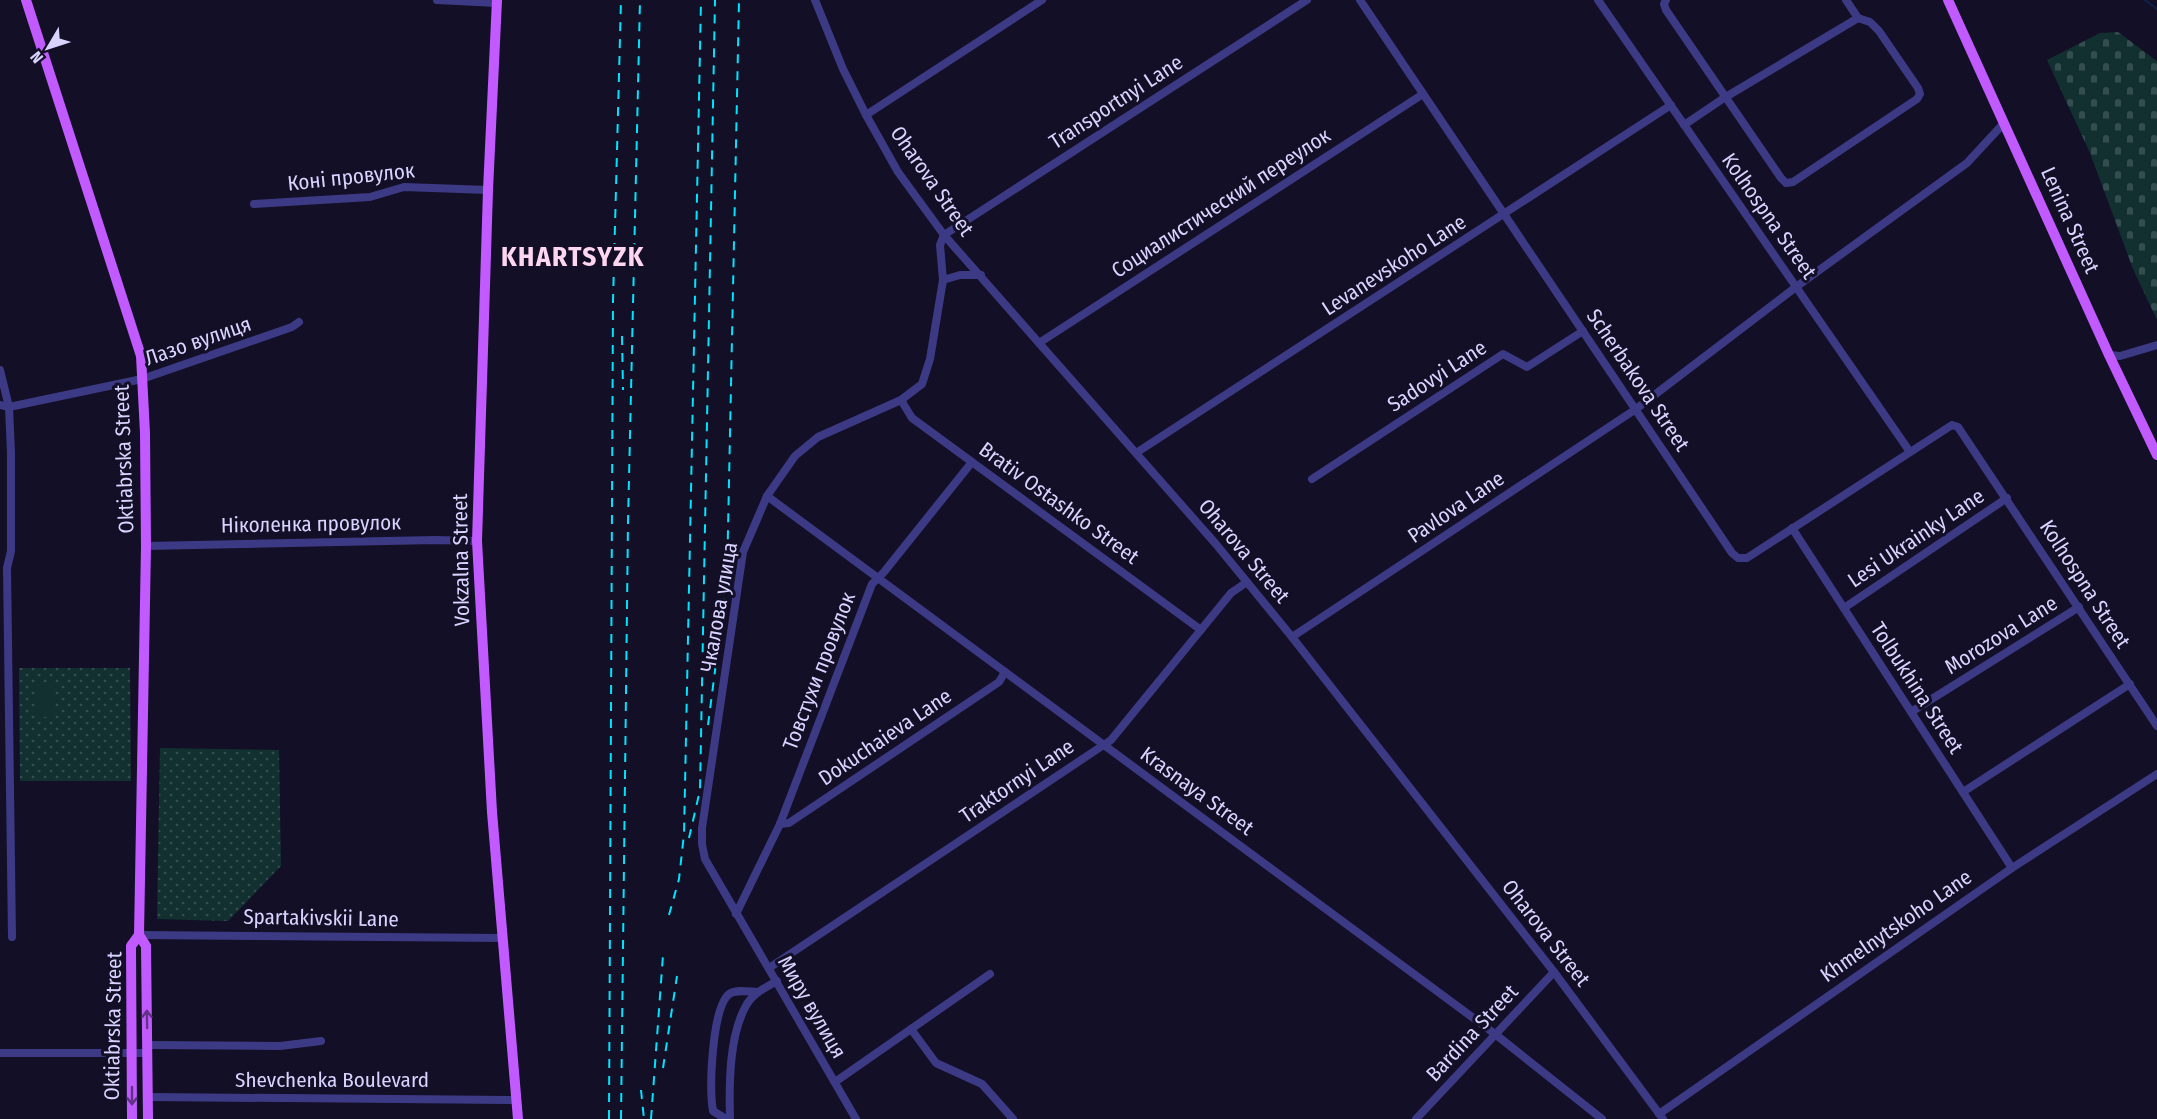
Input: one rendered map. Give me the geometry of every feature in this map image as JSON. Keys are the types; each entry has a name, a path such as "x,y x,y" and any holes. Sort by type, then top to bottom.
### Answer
{"main road":[{"name":"Oktiabrska Street","path":"26,0 141,356 145,433 146,546 139,935 146,946 148,1119"},
{"name":"Lenina Street","path":"1948,0 2157,456"},
{"name":"Vokzalna Street","path":"497,2 488,190 477,541 492,812 518,1119"},
{"name":"Oktiabrska Street","path":"132,1119 131,946 139,935"}],"street":[{"path":"437,0 497,2"},
{"name":"Oharova Street","path":"815,0 843,69 866,115 898,172 944,235 1137,453 1292,637 1554,972 1661,1116"},
{"path":"866,115 1042,0"},
{"name":"Transportnyi Lane","path":"944,235 1307,0"},
{"name":"Scherbakova Street","path":"1360,0 1583,331 1637,407 1732,554 1738,558 1747,558 1952,425 1964,432"},
{"name":"Kolhospna Street","path":"1598,0 1910,452"},
{"path":"1666,0 1664,4 1666,10 1724,98 1780,178 1786,183 1793,182 1917,99 1920,94 1879,31 1870,22 1858,18 1846,0"},
{"path":"1684,125 1724,98 1858,18"},
{"name":"Социалистический переулок","path":"1039,343 1422,94"},
{"name":"Levanevskoho Lane","path":"1137,453 1671,105"},
{"name":"Pavlova Lane","path":"1292,637 1637,407 1796,287 1967,163 2004,123"},
{"name":"Коні провулок","path":"254,204 370,197 404,187 488,190"},
{"name":"Чкалова улица","path":"736,914 705,859 702,828 743,552 767,496 795,456 819,437 901,400 922,384 930,358 943,280 940,245 944,235"},
{"path":"943,280 960,275 981,275"},
{"name":"Лазо вулиця","path":"5,406 142,379 292,327 298,322"},
{"name":"Sadovyi Lane","path":"1312,479 1503,354 1527,368 1583,331"},
{"path":"2109,355 2120,356 2157,345"},
{"path":"0,370 11,453 11,551 7,568 12,938"},
{"name":"Brativ Ostashko Street","path":"901,400 912,418 1201,630"},
{"name":"Kolhospna Street","path":"1964,432 2157,726"},
{"name":"Товстухи провулок","path":"736,914 780,824 872,584 972,462"},
{"name":"Krasnaya Street","path":"767,496 1495,1034 1602,1119"},
{"name":"Lesi Ukrainky Lane","path":"1844,608 2007,498"},
{"name":"Tolbukhina Street","path":"1792,528 2012,868"},
{"name":"Ніколенка провулок","path":"146,546 477,541"},
{"name":"Traktornyi Lane","path":"769,968 1111,740 1231,593 1247,582"},
{"name":"Morozova Lane","path":"1911,712 2079,607"},
{"name":"Dokuchaieva Lane","path":"780,824 789,823 999,682 1005,672"},
{"path":"1963,792 2130,684"},
{"name":"Khmelnytskoho Lane","path":"1661,1116 2012,868 2157,774"},
{"name":"Миру вулиця","path":"736,914 856,1119"},
{"name":"Spartakivskii Lane","path":"139,935 503,939"},
{"name":"Bardina Street","path":"1416,1119 1554,972"},
{"path":"835,1082 990,974"},
{"path":"758,992 732,993 727,996 721,1008 715,1041 711,1099 713,1111 728,1119 735,1032 748,1003 758,992 777,981"},
{"path":"911,1029 936,1063 982,1084 1013,1119"},
{"path":"0,1053 132,1053 147,1049 280,1046 321,1041"},
{"name":"Shevchenka Boulevard","path":"148,1097 517,1100"}],"green space":[{"path":"2118,32 2157,61 2157,320 2133,269 2090,153 2047,60 2100,33"},
{"path":"19,668 130,668 131,781 20,781"},
{"path":"36,686 55,686 55,717 36,717"},
{"path":"160,748 279,750 281,866 228,921 157,919"}],"waterway":[{"path":"2145,0 2157,9"}],"railway":[{"path":"609,1119 613,301 621,0"},
{"path":"621,1119 628,522 640,0"},
{"path":"669,915 679,879 684,834 701,0"},
{"path":"689,838 700,790 715,0"},
{"path":"708,725 727,578 739,0"},
{"path":"622,336 623,390"},
{"path":"651,1119 663,955"},
{"path":"663,1068 677,976"},
{"path":"641,1090 644,1119"}],"district":[{"name":"KHARTSYZK","path":"573,257"}]}
